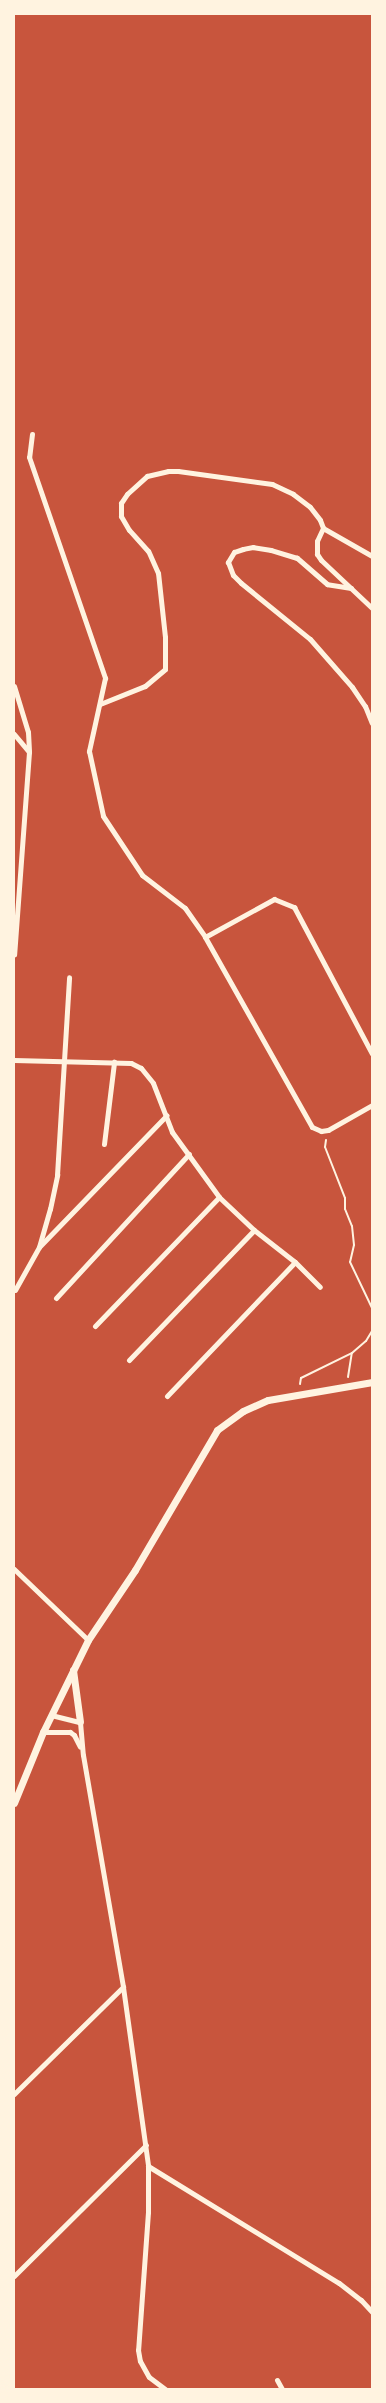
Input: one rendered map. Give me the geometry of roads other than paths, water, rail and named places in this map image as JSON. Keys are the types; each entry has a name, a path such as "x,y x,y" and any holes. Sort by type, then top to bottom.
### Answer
{"street":[{"path":"32,434 29,457 105,678 89,751 103,816 142,875 185,908 205,937 312,1128 321,1131 328,1130 372,1105"},
{"path":"100,704 145,686 165,669 164,627 158,573 148,551 129,530 122,516 121,503 127,494 147,476 168,470 272,484 293,494 310,507 320,520 323,528 372,556"},
{"path":"323,528 317,541 317,554 372,608"},
{"path":"351,588 327,584 297,558 270,550 253,547 243,549 234,552 228,562 233,575 241,583 310,639 352,687 365,706 372,723"},
{"path":"14,686 28,732 29,752 14,954"},
{"path":"14,734 29,752"},
{"path":"205,937 274,899 294,907 372,1054"},
{"path":"15,1290 39,1247 57,1175 69,977"},
{"path":"14,1060 131,1063 141,1068 153,1082 172,1132 219,1197 254,1230 295,1262 320,1287"},
{"path":"104,1144 114,1062"},
{"path":"39,1247 167,1115"},
{"path":"56,1298 189,1154"},
{"path":"95,1326 219,1197"},
{"path":"129,1360 254,1230"},
{"path":"167,1396 295,1262"},
{"path":"14,1802 43,1732 88,1640 135,1570 217,1430 253,1405 298,1393 372,1382"},
{"path":"14,1569 88,1640"},
{"path":"73,1669 83,1755 122,1987 146,2145 148,2212 138,2350 140,2361 149,2377 165,2389"},
{"path":"51,1715 80,1722"},
{"path":"43,1732 70,1732 78,1740 83,1755"},
{"path":"14,2094 122,1987"},
{"path":"14,2276 146,2145"},
{"path":"148,2166 339,2283 361,2300 372,2312"},
{"path":"278,2380 282,2389"}]}
